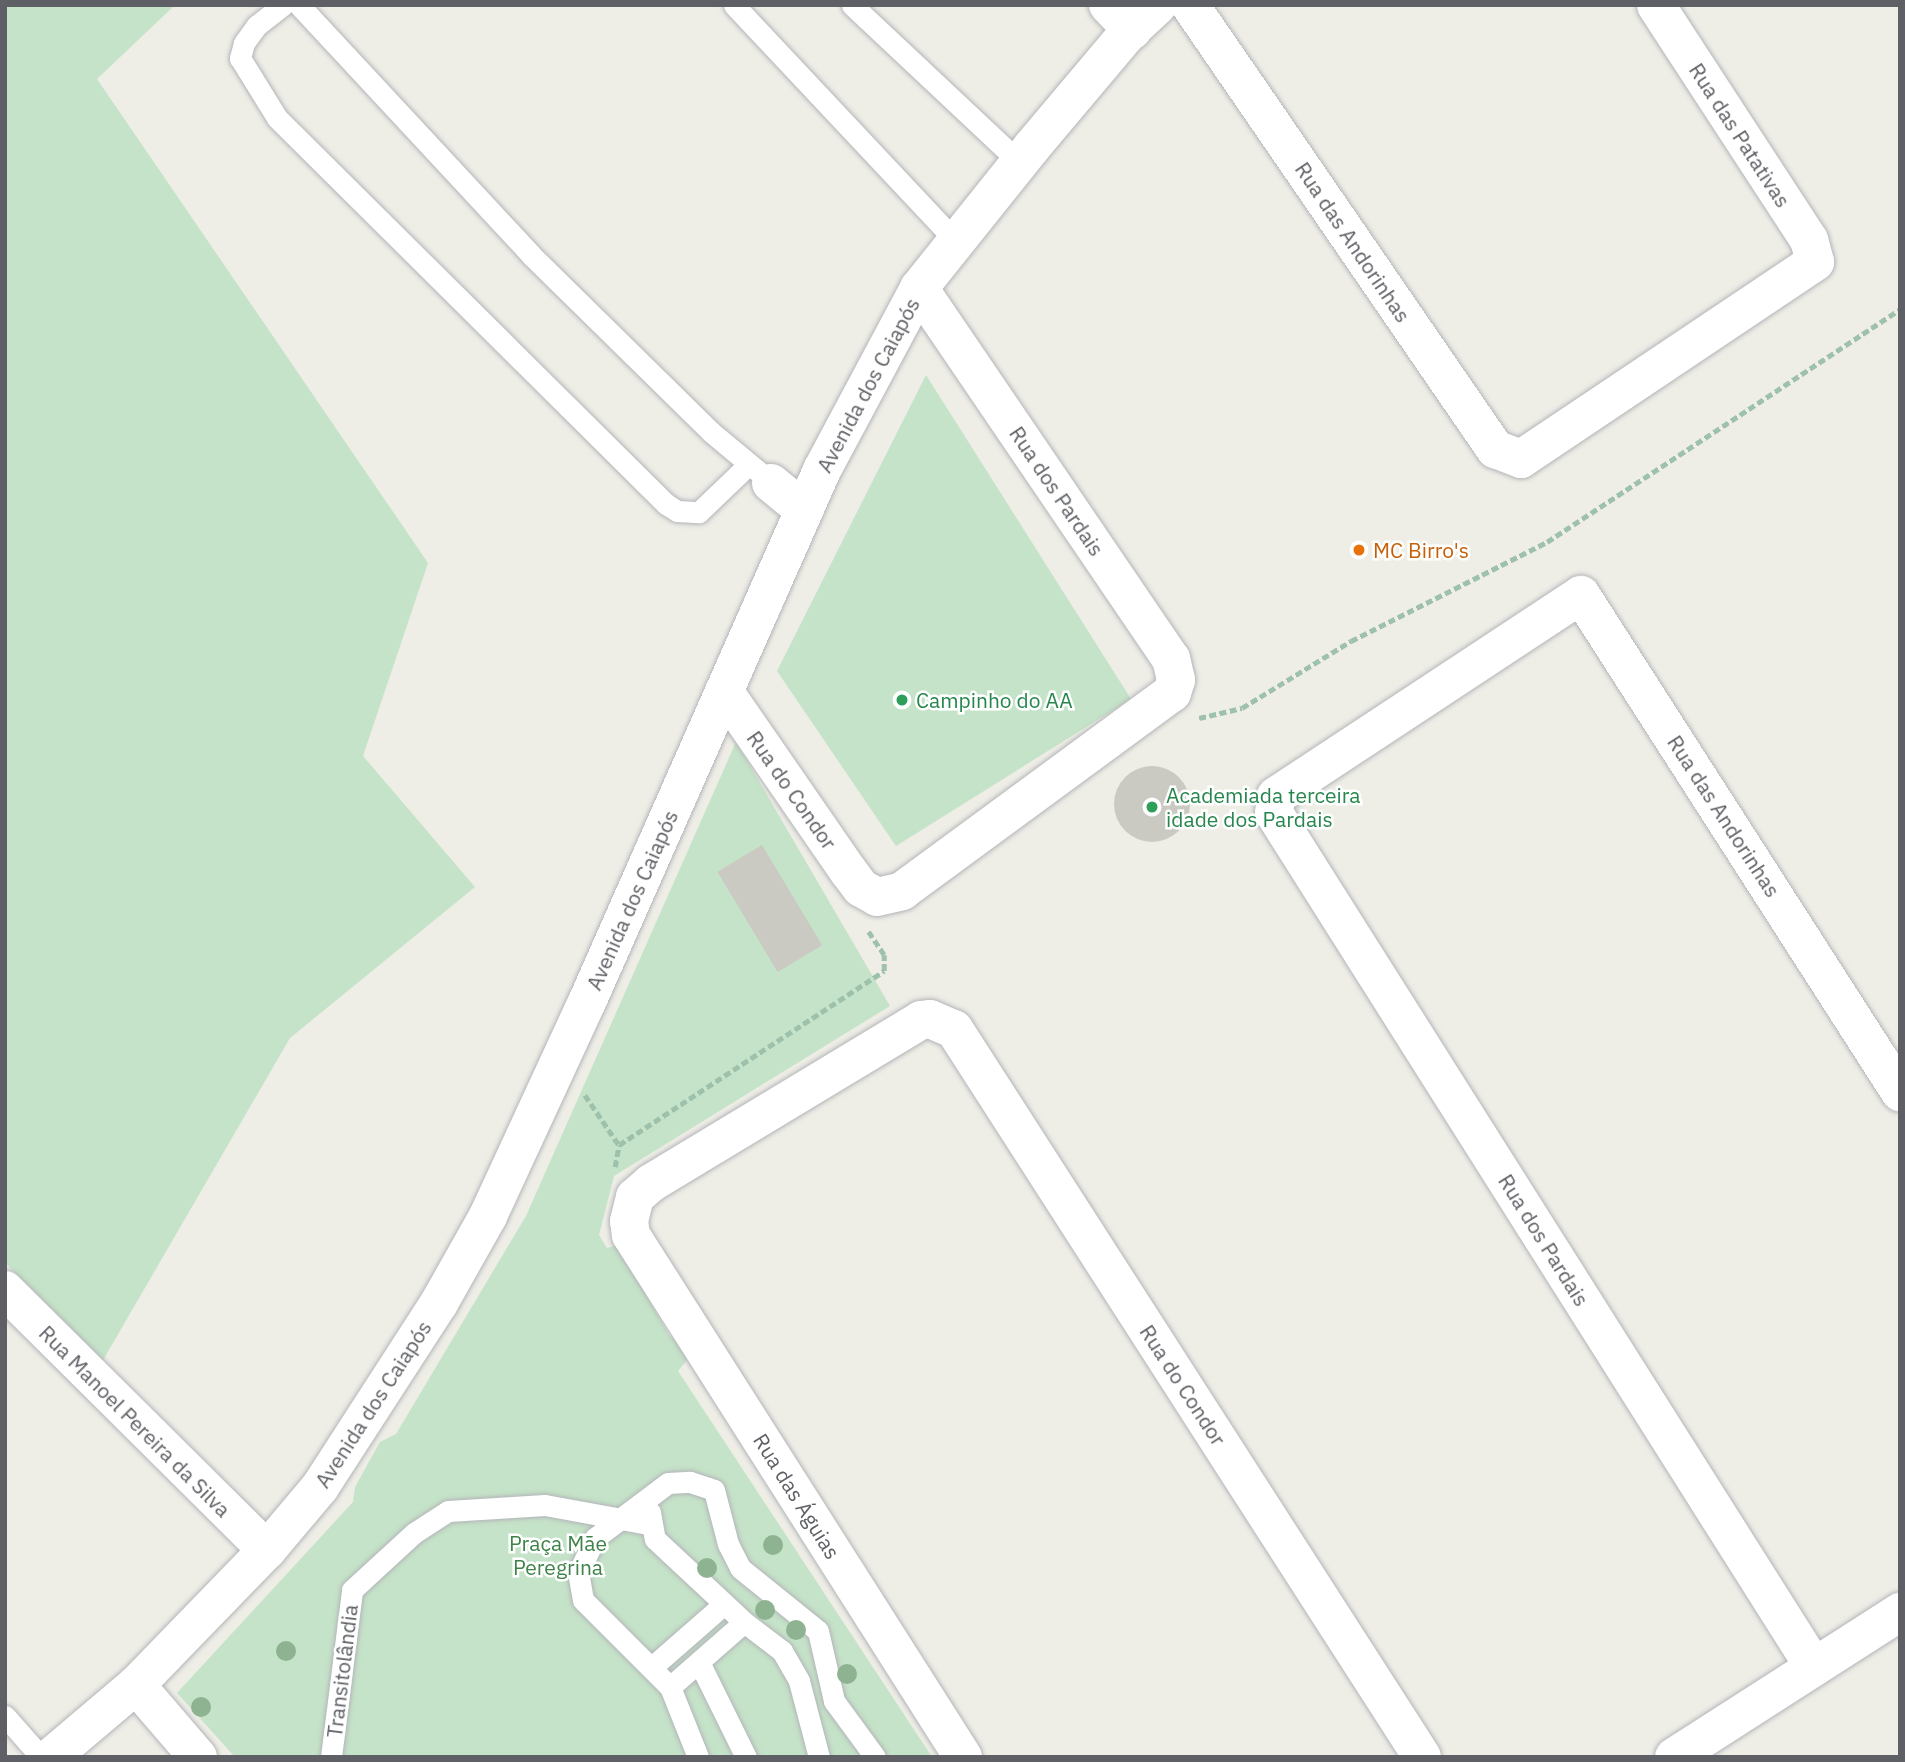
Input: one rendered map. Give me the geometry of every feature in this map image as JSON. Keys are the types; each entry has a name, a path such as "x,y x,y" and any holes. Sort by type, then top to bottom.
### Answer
{"street":[{"name":"Rua das Andorinhas","path":"1190,5 1495,449 1509,458 1529,458 1811,268"},
{"name":"Rua das Patativas","path":"1656,5 1808,240 1815,257 1811,268"},
{"name":"Avenida dos Caiapós","path":"51,1757 136,1685 267,1550 320,1486 439,1303 488,1216 561,1059 804,510 919,288 1133,13"},
{"name":"Rua dos Pardais","path":"919,288 1171,659 1176,680 1169,699"},
{"path":"760,473 804,510"},
{"name":"Rua das Andorinhas","path":"1274,813 1272,804 1284,788 1581,595 1900,1092"},
{"name":"Rua do Condor","path":"724,691 861,888"},
{"path":"861,888 877,897 902,891 1169,699"},
{"name":"Rua dos Pardais","path":"1274,813 1814,1667"},
{"name":"Rua do Condor","path":"638,1192 921,1020 939,1019 962,1041 1422,1757"},
{"name":"Rua das Águias","path":"638,1192 629,1221 631,1235 963,1757"},
{"name":"Rua Manoel Pereira da Silva","path":"5,1290 267,1550"},
{"path":"1674,1757 1900,1612"},
{"path":"136,1685 198,1757"}],"lane":[{"path":"283,5 257,25 240,50 243,69 277,118 666,504 677,511 699,512 760,473 531,256 299,5"},
{"path":"734,5 956,242"},
{"path":"852,5 1019,162"},
{"path":"698,1757 670,1687 583,1600 578,1573 595,1538 668,1483 690,1482 714,1490 728,1544 740,1568 818,1631 834,1700 875,1757"},
{"path":"651,1496 649,1524 655,1539 744,1622 782,1651 799,1681 819,1757"},
{"name":"Transitolândia","path":"331,1757 352,1590 414,1533 447,1511 545,1505 649,1524"},
{"path":"652,1667 724,1604"},
{"path":"670,1687 744,1622"},
{"path":"699,1662 746,1757"},
{"path":"5,1716 41,1757"}],"path":[{"path":"1169,699 1185,715 1203,718 1242,708 1352,641 1547,542 1900,309"},
{"path":"619,1145 884,971 884,955 852,902 861,888"},
{"path":"561,1059 619,1145 615,1168 638,1192"}],"green space":[{"path":"5,5 175,5 97,79 428,563 363,756 475,887 290,1038 99,1367 5,1262"},
{"path":"926,375 1131,699 896,846 777,671"},
{"name":"Praça Mãe Peregrina","path":"736,742 890,1006 614,1176 599,1235 607,1248 618,1245 669,1335 691,1355 678,1371 932,1757 235,1757 177,1693 353,1502 355,1487 380,1442 396,1434 526,1216"}],"building":[{"name":"Academiada terceira idade dos Pardais","path":"1152,766 1167,769 1179,777 1187,789 1190,804 1187,819 1179,831 1167,839 1152,842 1137,839 1125,831 1117,819 1114,804 1117,789 1125,777 1137,769"},
{"path":"762,845 822,945 778,972 717,872"}],"place":[{"name":"MC Birro's","path":"1359,550"},
{"name":"Campinho do AA","path":"902,700"},
{"name":"Academiada terceira idade dos Pardais","path":"1152,807"}]}
